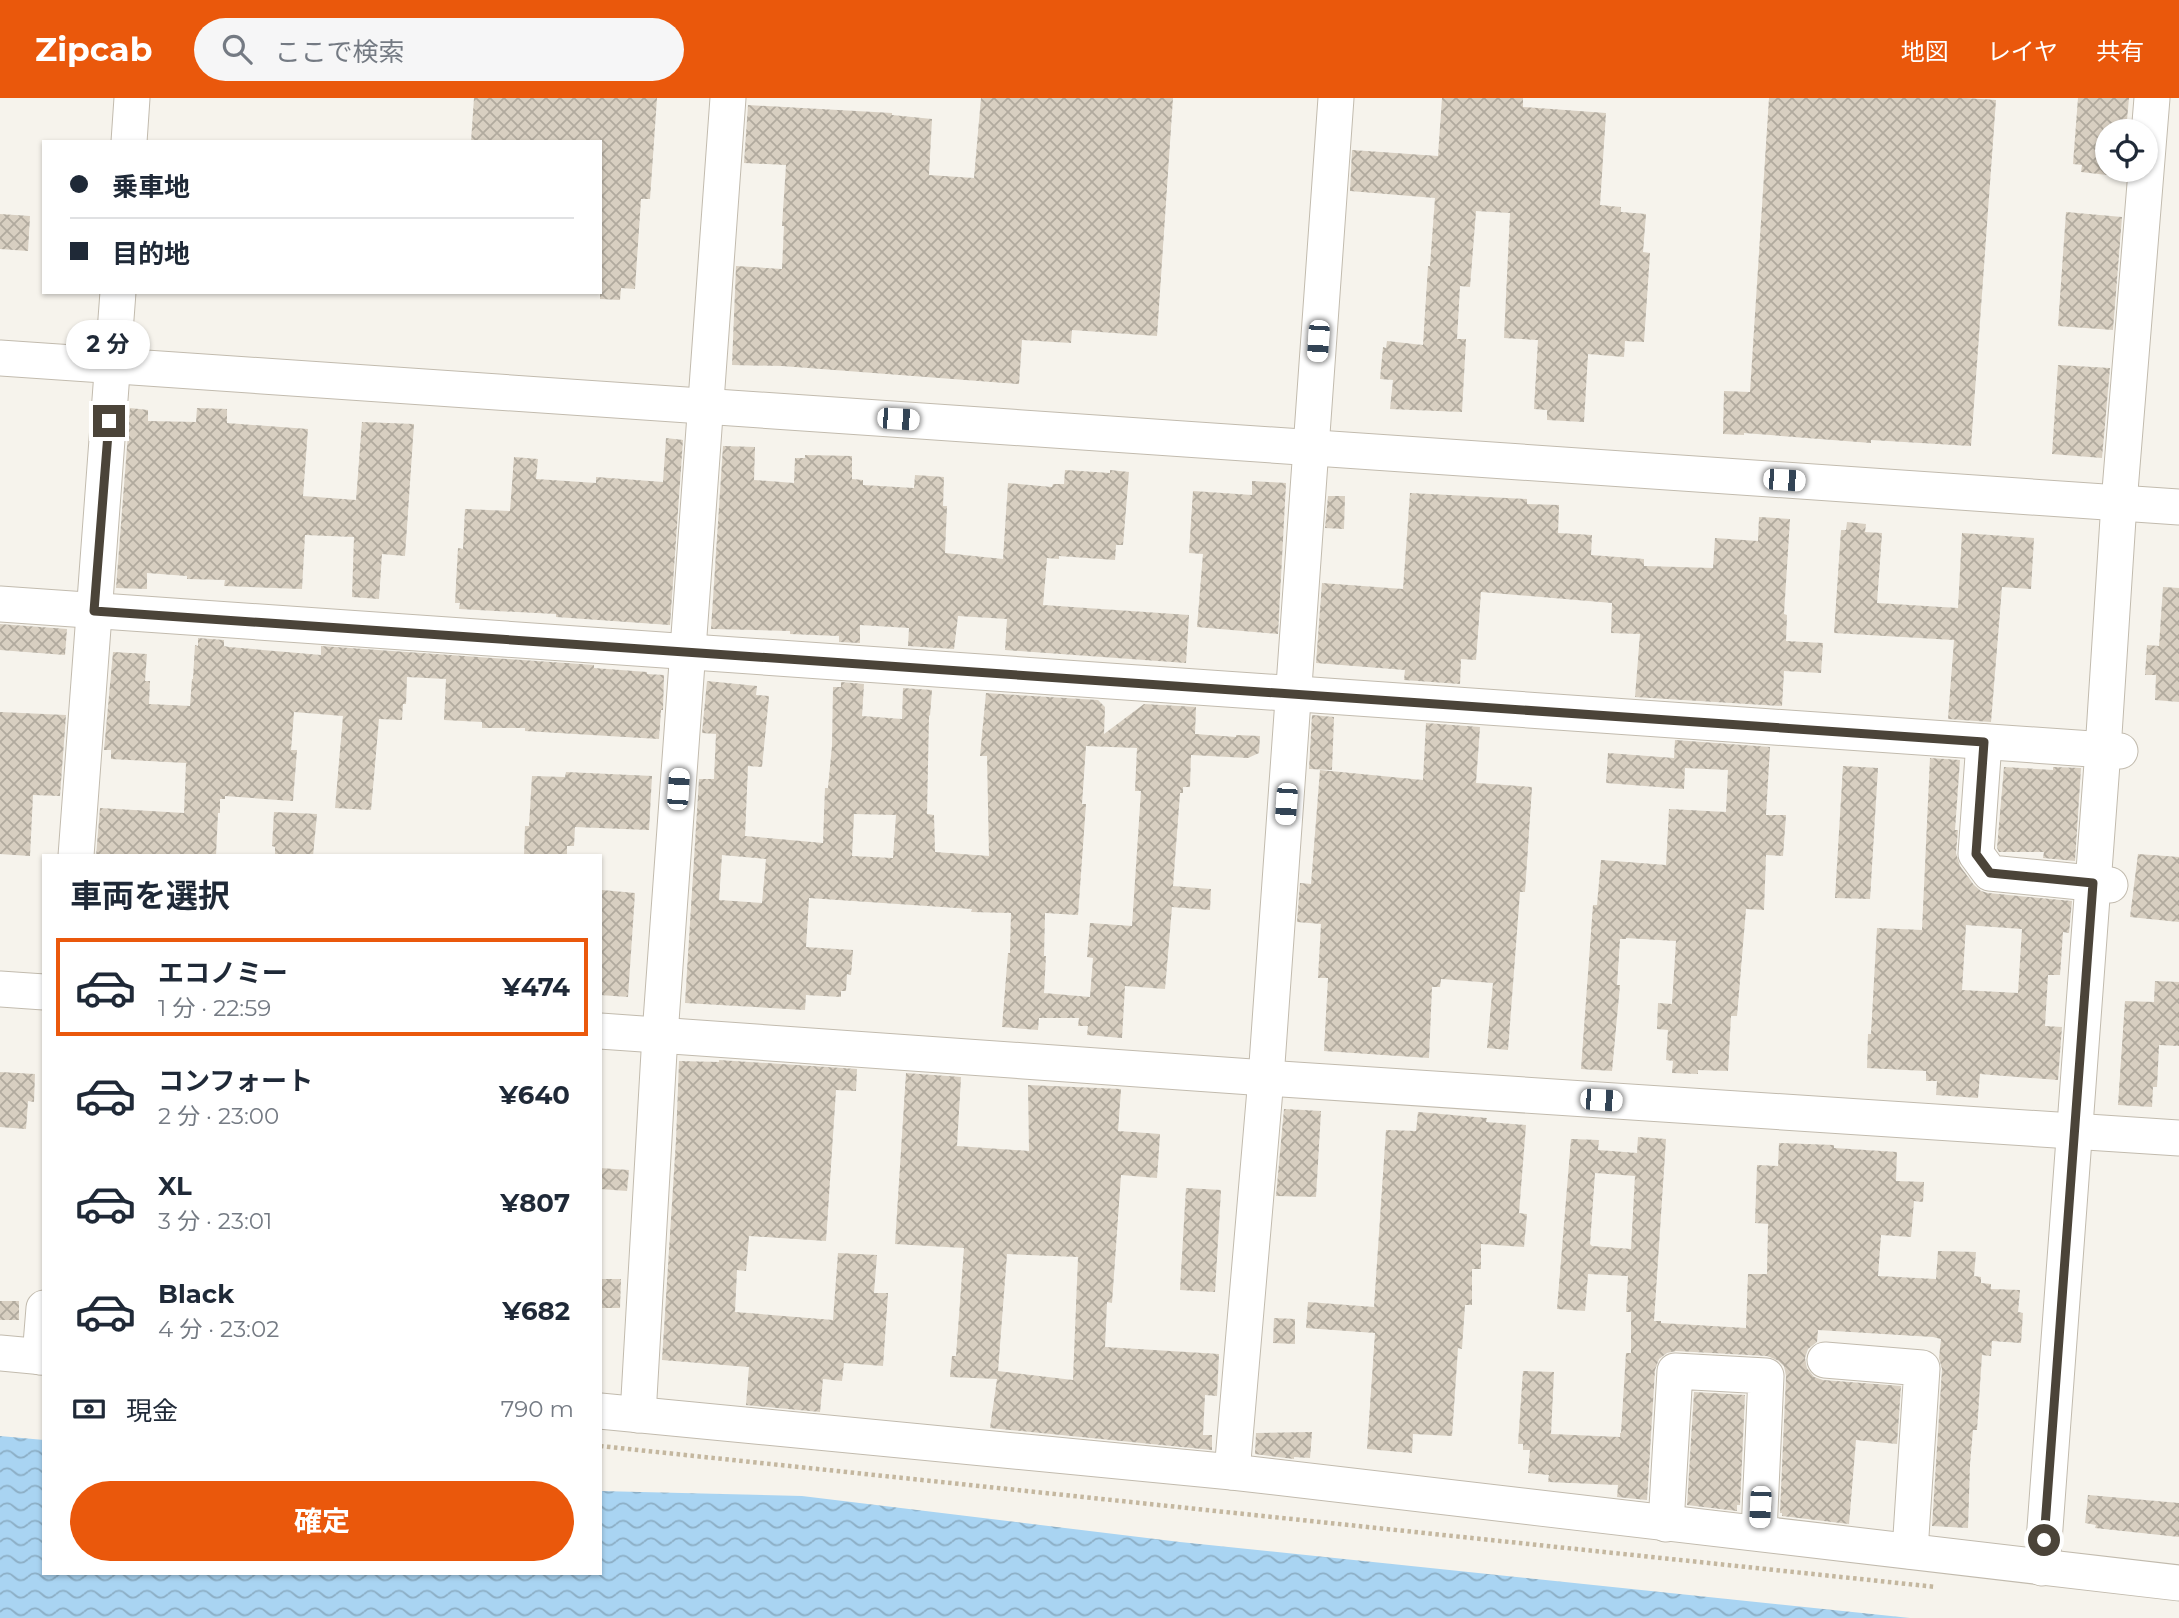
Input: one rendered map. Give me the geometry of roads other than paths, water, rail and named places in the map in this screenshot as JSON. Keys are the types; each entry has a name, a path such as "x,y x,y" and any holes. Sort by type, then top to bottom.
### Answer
{"street":[{"path":"129,140 132,98"},
{"path":"638,1415 660,1035 728,98"},
{"path":"1233,1472 1266,1078 1336,98"},
{"path":"2042,1568 2074,1130 2102,884 2111,751 2119,503 2152,98"},
{"path":"76,854 118,294"},
{"path":"0,358 2179,507"},
{"path":"0,604 2111,751"},
{"path":"1984,742 1976,854 1990,873 2102,884"},
{"path":"0,989 42,992"},
{"path":"602,1031 2179,1138"},
{"path":"0,1353 42,1357"},
{"path":"1825,1360 1922,1368 1910,1551"},
{"path":"1666,1524 1675,1371 1766,1376 1759,1534"},
{"path":"602,1411 1233,1472 2179,1583"}],"water":[{"path":"0,1436 42,1440 42,1575 602,1575 602,1491 802,1496 1180,1542 1910,1618 0,1618"}]}
